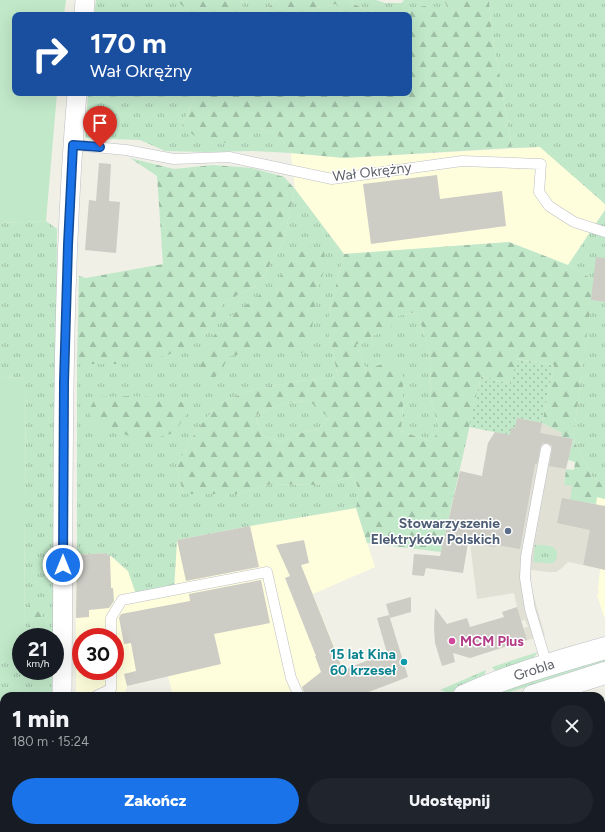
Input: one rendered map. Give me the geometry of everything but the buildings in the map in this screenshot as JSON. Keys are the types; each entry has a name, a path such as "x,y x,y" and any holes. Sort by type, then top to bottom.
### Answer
{"main road":[{"name":"Grobla","path":"473,692 494,683 546,665 605,648"},
{"name":"Grobla","path":"546,692 605,673"}],"street":[{"path":"84,12 85,0"},
{"path":"62,692 64,382 68,245 77,96"}],"lane":[{"name":"Wał Okrężny","path":"73,145 126,150 174,159 229,157 332,179 462,161 541,164 539,192 549,206 574,222 605,232"},
{"path":"546,449 526,557 525,578 530,609 546,665"},
{"path":"111,628 111,618 122,600 267,572 291,678 297,692"},
{"path":"105,692 111,689 111,680"}],"shaded area":[{"path":"540,147 605,204 605,210 568,265 509,242 344,254 295,189 291,153 344,158"},
{"path":"517,418 542,423 562,433 557,467 566,469 564,484 572,486 591,530 583,565 568,562 556,572 531,570 530,583 545,636 527,640 523,628 528,627 525,620 521,621 514,593 477,599 470,543 488,443 495,432 510,434 511,428 515,428"},
{"path":"597,497 605,499 605,617 597,595 599,592 600,569 583,565"},
{"path":"356,508 375,567 313,594 352,692 172,692 168,676 127,686 125,692 76,692 76,680 124,680 124,628 76,628 77,555 107,553 128,571 137,597 174,590 177,540"}],"green space":[{"path":"0,0 66,0 64,12 12,12 12,96 57,96 46,221 0,223"},
{"path":"96,0 177,0 190,12 94,12"},
{"path":"176,0 241,0 243,12 190,12"},
{"path":"241,0 276,0 264,12 243,12"},
{"path":"276,0 350,0 352,3 368,11 375,12 341,12 336,4 316,8 309,12 264,12"},
{"path":"350,0 376,0 385,3 402,3 404,0 444,0 447,7 411,9 397,12 375,12 368,11 352,3"},
{"path":"444,0 489,0 491,26 512,148 344,158 291,153 279,135 259,128 222,144 199,140 182,125 196,96 412,96 412,12 397,12 424,6 447,7"},
{"path":"489,0 605,0 605,204 540,147 512,148 491,26"},
{"path":"336,4 341,12 309,12 316,8"},
{"path":"88,96 196,96 182,125 259,128 279,135 291,153 253,151 165,151 140,140 85,138"},
{"path":"130,158 174,169 213,165 252,168 284,177 295,189 283,242 259,284 224,302 201,341 165,356 121,364 77,364 79,276 86,278 163,264 157,176"},
{"path":"295,189 344,254 329,312 329,335 338,377 300,381 254,389 219,403 196,431 177,466 183,494 237,494 271,484 317,485 354,477 359,491 356,508 177,540 174,590 137,597 128,571 110,555 107,555 107,553 77,555 77,364 121,364 201,341 224,302 259,284 283,242"},
{"path":"605,210 605,281 594,280 568,265"},
{"path":"46,221 57,229 54,628 24,628 26,377 0,378 0,223"},
{"path":"509,242 568,265 594,280 573,439 593,478 605,483 605,499 597,497 596,504 570,500 572,486 564,485 566,469 574,470 575,462 568,460 573,440 561,437 562,433 542,423 554,365 517,359 511,384 481,376 441,552 367,543 356,508 359,491 354,477 317,485 271,484 237,494 183,494 177,466 196,431 219,403 254,389 300,381 338,377 329,335 329,312 344,254","holes":["416,312 423,329 430,359 431,399 439,429 432,442 401,431 403,375 393,361 366,369 356,345 372,336 390,329 397,316","309,401 329,418 318,429 297,434 282,442 263,436 255,415 285,403"]},
{"path":"302,244 324,251 326,265 315,298 311,341 302,353 263,350 230,356 209,386 199,375 201,361 211,339 229,317 274,285 290,264"},
{"path":"591,300 605,302 605,483 593,478 573,439"},
{"path":"416,312 423,329 430,359 431,399 439,429 432,442 401,431 403,405 366,369 356,345 389,329 397,316"},
{"path":"516,359 554,365 542,423 518,418 515,428 511,428 510,435 469,427 481,376 511,384"},
{"path":"26,377 24,628 12,628 12,656 0,656 0,378"},
{"path":"132,396 171,398 192,406 174,433 142,441 116,431 99,428 88,412 96,397"},
{"path":"309,401 329,418 318,429 297,434 282,442 263,436 255,415 285,403"},
{"path":"535,545 546,545 553,547 557,552 556,560 553,563 533,562"},
{"path":"42,597 43,628 29,628 27,608 35,598"},
{"path":"538,652 532,660 496,672 492,667"},
{"path":"0,656 12,656 12,680 54,680 54,692 0,692"},
{"path":"605,659 605,663 509,692 498,692"},
{"path":"486,670 484,677 451,692 440,690"}],"place":[{"name":"Stowarzyszenie Elektryków Polskich","path":"508,531"},
{"name":"MCM Plus","path":"452,641"},
{"name":"15 lat Kina 60 krzeseł","path":"404,662"}],"route":[{"path":"63,565 64,382 68,245 73,145 100,147"}]}
